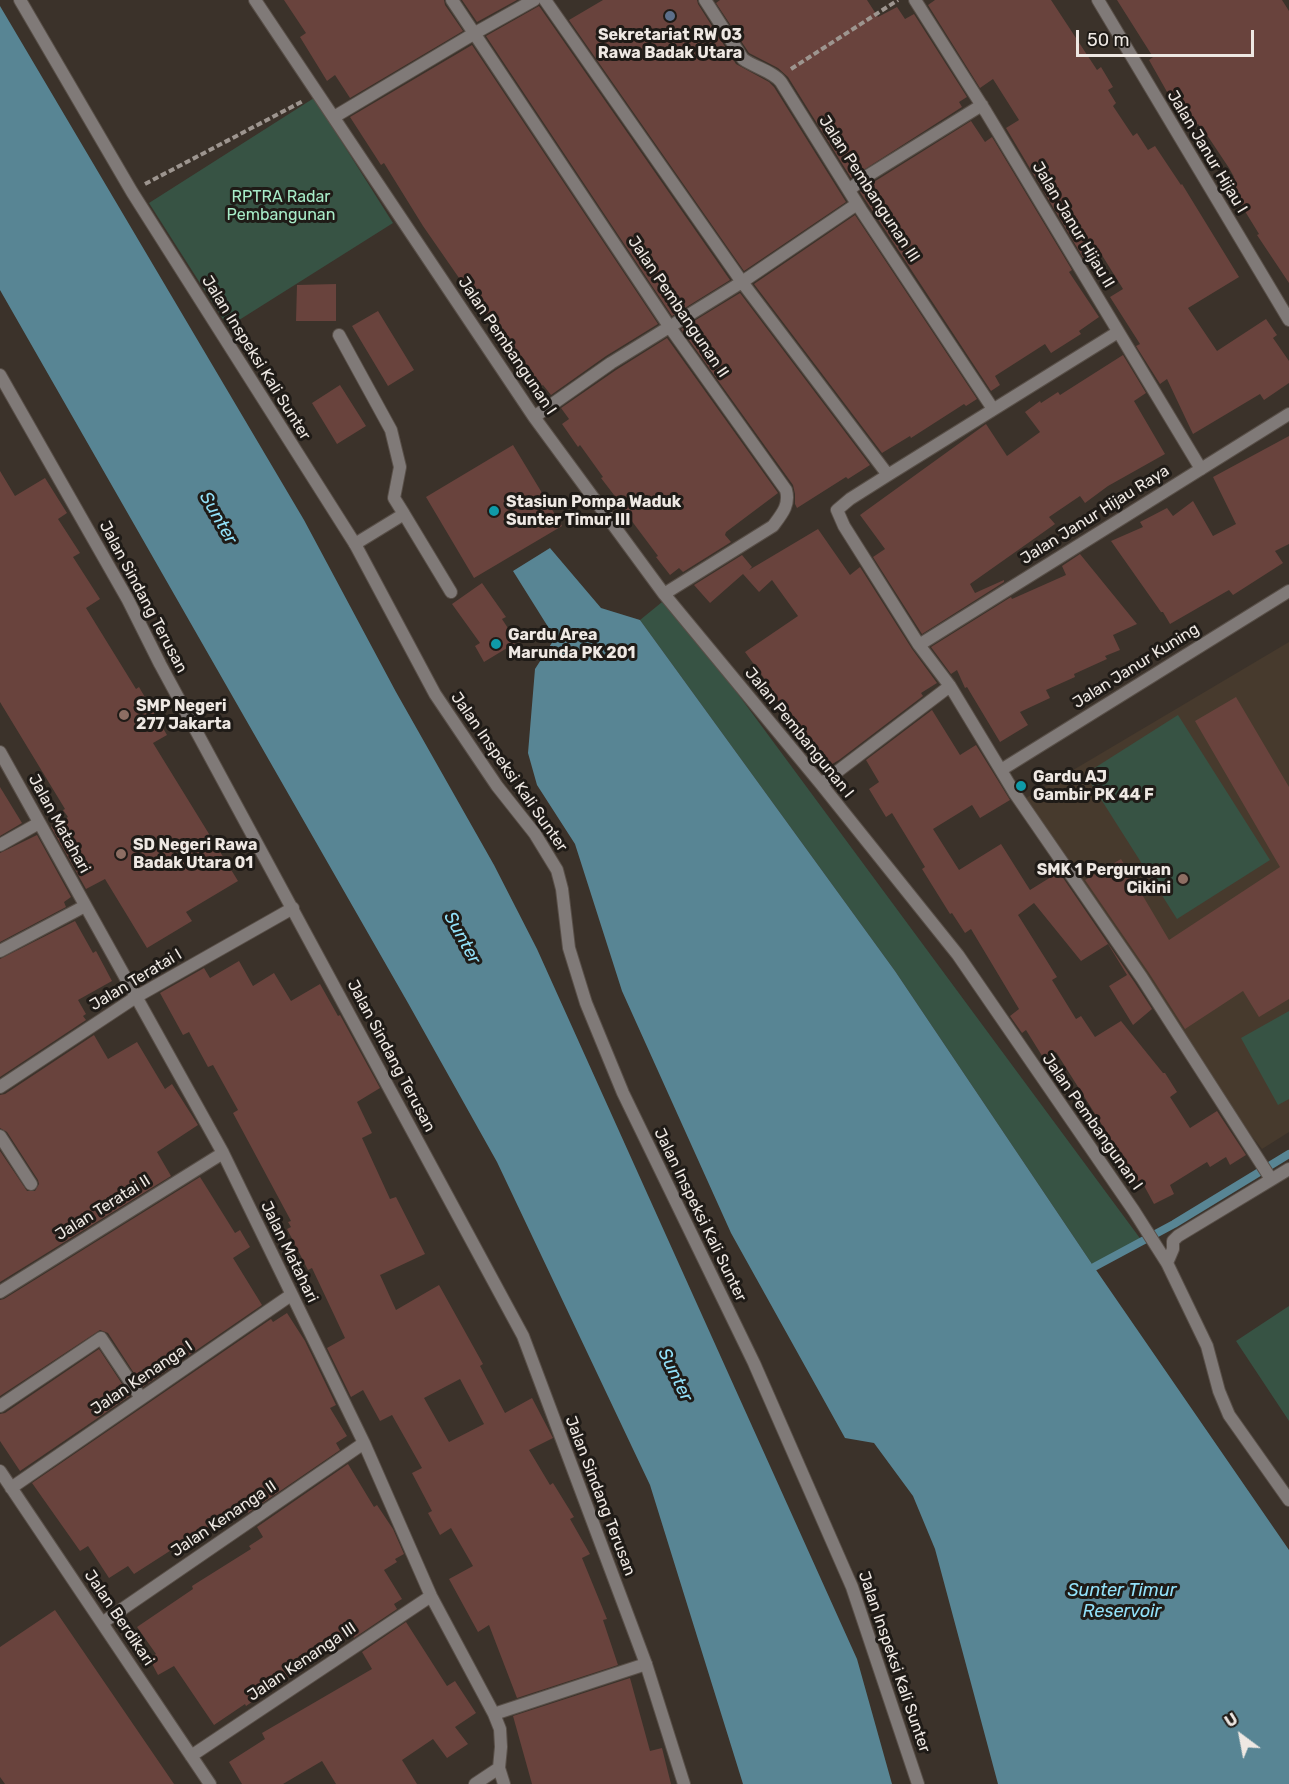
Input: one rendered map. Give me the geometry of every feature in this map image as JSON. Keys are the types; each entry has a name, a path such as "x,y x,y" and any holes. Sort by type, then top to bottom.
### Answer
{"street":[{"name":"Jalan Inspeksi Kali Sunter","path":"20,0 132,192 355,544 435,694 497,786 535,834 557,870 562,889 569,948 586,1003 623,1093 754,1363 852,1587 918,1784"},
{"name":"Jalan Pembangunan I","path":"255,0 534,417 664,594 958,955 1160,1251 1207,1346 1218,1391 1229,1415 1289,1500"},
{"name":"Jalan Pembangunan II","path":"452,0 669,326 786,490 788,500 785,510 773,526 664,594"},
{"path":"334,117 534,0"},
{"path":"545,0 742,282 888,474"},
{"path":"705,0 743,59 777,77"},
{"name":"Jalan Janur Hijau II","path":"915,0 982,105 1201,469"},
{"name":"Jalan Janur Hijau I","path":"1098,0 1289,320"},
{"name":"Jalan Pembangunan III","path":"777,77 857,204 993,409"},
{"path":"849,190 864,178 982,105"},
{"path":"534,417 611,363 742,282 857,204"},
{"path":"1118,332 888,474 837,510 844,526 919,645 950,686 1043,835 1142,978 1270,1178"},
{"path":"339,335 391,430 400,467 394,498 452,591"},
{"name":"Jalan Sindang Terusan","path":"0,375 128,600 160,664 522,1336 646,1664 684,1784"},
{"name":"Jalan Janur Hijau Raya","path":"919,645 1289,414"},
{"path":"355,544 404,514"},
{"name":"Jalan Janur Kuning","path":"1001,770 1289,591"},
{"path":"820,784 950,686"},
{"name":"Jalan Matahari","path":"0,752 223,1153 364,1443 431,1596 494,1714 500,1729 499,1768 504,1784"},
{"path":"0,845 39,822"},
{"path":"0,951 85,906"},
{"name":"Jalan Teratai I","path":"0,1087 136,996 293,908"},
{"path":"0,1136 31,1184"},
{"name":"Jalan Teratai II","path":"0,1292 223,1153"},
{"path":"1167,1263 1173,1249 1173,1241 1178,1236 1270,1178 1289,1169"},
{"name":"Jalan Kenanga I","path":"11,1488 291,1296"},
{"path":"0,1406 101,1338 141,1398"},
{"name":"Jalan Kenanga II","path":"102,1623 364,1443"},
{"name":"Jalan Berdikari","path":"0,1471 210,1784"},
{"name":"Jalan Kenanga III","path":"191,1756 431,1596"},
{"path":"494,1714 646,1664"},
{"path":"475,1784 499,1768"}],"path":[{"path":"777,77 899,0"},
{"path":"132,192 319,93"}],"shaded area":[{"name":"SMK 1 Perguruan Cikini","path":"1289,642 1289,1132 1262,1149 1204,1076 1026,798"}],"green space":[{"name":"RPTRA Radar Pembangunan","path":"314,98 393,223 228,327 149,203"},
{"path":"667,598 1142,1241 1094,1267 895,971 640,620"},
{"path":"1178,715 1270,860 1177,919 1085,774"},
{"path":"1289,1011 1289,1099 1278,1105 1241,1038"},
{"path":"1289,1306 1289,1421 1236,1341"}],"water":[{"name":"Sunter","path":"0,6 304,520 396,692 494,865 537,949 857,1659 892,1784 743,1784 650,1485 497,1162 0,290"},
{"name":"Sunter Timur Reservoir","path":"550,548 601,608 640,620 895,971 1094,1267 1289,1550 1289,1784 998,1784 935,1549 913,1496 874,1443 845,1438 731,1233 622,991 575,844 537,785 528,753 535,669 555,638 513,571"}],"building":[{"path":"284,0 444,0 463,31 350,98 335,75 327,81 300,37 306,33"},
{"path":"462,0 517,0 477,22"},
{"path":"603,0 697,0 736,64 774,87 846,202 744,271 569,20"},
{"path":"720,0 867,0 878,17 897,7 905,19 914,14 967,97 959,102 962,107 851,178 788,77 778,68 749,53 716,3"},
{"path":"935,0 1051,0 1097,70 1101,67 1113,87 1108,90 1116,103 1113,106 1133,136 1137,133 1148,150 1155,146 1182,184 1239,277 1188,308 1217,351 1266,319 1277,335 1273,338 1289,361 1289,383 1264,400 1260,394 1193,434 1167,379 1160,384 1136,346 1140,344 1110,297 1123,289 1100,252 1085,261 1006,128 1019,120 993,79 980,88 928,5"},
{"path":"1117,0 1282,0 1289,11 1289,283 1257,235 1259,234 1227,182 1234,177 1229,168 1181,102 1175,106 1149,60 1153,57"},
{"path":"539,6 730,280 672,316 486,36"},
{"path":"472,45 658,324 606,356 551,395 543,385 536,389 423,226 384,163 381,165 350,117"},
{"path":"971,121 985,142 992,137 1072,270 1069,272 1099,317 1079,331 1081,334 1051,353 1045,344 995,376 1000,385 991,391 860,192"},
{"path":"855,215 977,399 966,406 964,404 911,438 910,436 882,453 754,284"},
{"path":"336,284 336,321 296,321 297,285"},
{"path":"740,293 870,465 848,479 846,477 797,508 793,485 681,329"},
{"path":"378,311 414,370 388,386 352,326"},
{"path":"667,338 778,493 726,532 725,535 731,542 683,572 679,568 670,575 613,496 601,478 603,477 562,424 569,419 561,408"},
{"path":"1123,355 1146,393 1134,401 1165,454 1108,486 1085,503 1080,496 1049,517 1055,524 970,584 975,593 1004,580 1004,582 922,634 873,557 885,549 860,515 986,424 1007,456 1040,432 1025,412 1058,392 1060,395"},
{"path":"340,385 366,426 337,444 312,403"},
{"path":"1289,436 1289,544 1275,551 1283,563 1233,595 1229,590 1170,624 1111,541 1143,527 1140,522 1167,508 1173,516 1193,501 1213,536 1236,524 1213,477"},
{"name":"Stasiun Pompa Waduk Sunter Timur III","path":"513,445 562,526 474,578 426,497"},
{"path":"0,471 15,496 45,478 67,513 58,519 80,553 73,557 100,599 86,608 136,689 139,687 167,735 153,743 238,881 186,912 192,921 147,948 105,879 86,889 51,827 68,817 63,810 65,809 0,702"},
{"path":"818,529 850,575 860,567 912,649 937,683 921,693 923,696 827,767 807,736 772,694 774,692 745,652 798,616 772,580 759,592 743,574 710,603 694,585 742,555 752,567 749,570"},
{"path":"1080,554 1137,624 1113,635 1120,650 1105,656 1107,659 1074,674 1075,677 1046,690 1050,698 1020,712 1028,725 1000,742 967,687 965,688 957,670 951,674 931,647 1011,597 1012,599 1066,575 1062,566"},
{"path":"482,583 506,617 502,619 517,642 484,662 475,646 480,643 452,604"},
{"path":"1236,697 1289,787 1289,999 1259,1017 1243,991 1185,1029 1085,880 1121,859 1169,940 1280,867 1195,721"},
{"path":"932,710 960,755 976,745 1010,800 980,818 972,805 933,829 959,870 1001,844 1030,890 1059,872 1135,983 1152,1009 1133,1025 1109,986 1127,975 1108,944 1081,961 1034,903 1018,915 1057,977 1052,980 1076,1019 1081,1016 1095,1037 1121,1021 1165,1073 1177,1092 1170,1097 1190,1128 1217,1111 1246,1155 1230,1165 1226,1157 1210,1167 1207,1162 1170,1185 1174,1194 1154,1204 1141,1180 1138,1182 1128,1166 1125,1168 1112,1145 1114,1144 1056,1052 1044,1059 1026,1030 1022,1033 1010,1016 1019,1009 971,929 965,933 952,913 950,914 922,869 925,867 892,813 886,817 869,789 879,782 866,760"},
{"path":"0,787 22,823 0,836"},
{"path":"37,835 71,897 64,902 66,907 0,942 0,853"},
{"path":"75,921 93,953 96,951 112,981 78,1000 86,1014 83,1016 86,1020 0,1077 0,959"},
{"path":"239,961 253,986 274,973 291,1001 320,984 338,1016 340,1015 380,1088 357,1102 372,1133 362,1138 390,1199 396,1197 425,1254 380,1275 396,1310 439,1285 483,1364 480,1366 505,1413 532,1398 553,1438 529,1450 550,1485 553,1483 574,1517 570,1519 590,1554 582,1558 607,1619 603,1620 618,1665 517,1698 489,1625 478,1632 449,1579 473,1566 451,1528 440,1535 428,1513 432,1511 412,1473 422,1468 392,1415 380,1421 363,1390 351,1397 327,1348 345,1338 312,1268 308,1270 287,1229 291,1227 288,1222 291,1221 233,1113 238,1110 213,1065 208,1067 189,1032 183,1035 160,993 204,968 210,978","holes":["460,1379 484,1424 449,1442 424,1398"]},
{"path":"94,1035 108,1059 137,1042 165,1089 172,1084 198,1125 157,1152 171,1176 0,1282 0,1151 27,1191 35,1191 39,1184 7,1132 0,1128 0,1095 5,1094"},
{"path":"200,1177 235,1233 240,1230 250,1247 233,1258 262,1305 143,1387 108,1333 100,1330 0,1396 0,1300"},
{"path":"287,1313 305,1341 336,1405 330,1408 347,1436 336,1443 340,1450 248,1513 244,1507 204,1529 134,1574 128,1566 109,1578 88,1546 80,1551 32,1483 271,1319 273,1322"},
{"path":"99,1349 130,1396 20,1471 0,1441 0,1414 5,1413"},
{"path":"348,1464 374,1507 377,1505 393,1529 404,1554 395,1559 397,1562 384,1570 402,1599 394,1604 397,1609 354,1638 352,1634 214,1725 174,1666 158,1675 149,1658 156,1654 137,1627 193,1589 192,1586 251,1549 249,1546 263,1537 257,1527"},
{"path":"55,1610 174,1784 5,1784 0,1777 0,1647"},
{"path":"406,1622 447,1686 455,1681 476,1713 455,1727 468,1744 447,1758 433,1739 402,1760 417,1784 336,1784 322,1761 283,1784 242,1784 229,1762 265,1739 262,1733 372,1669 362,1652"},
{"path":"630,1678 650,1751 662,1748 671,1784 532,1784 513,1716"}],"waterway":[{"path":"1094,1267 1174,1224 1289,1154"}],"place":[{"name":"Sekretariat RW 03 Rawa Badak Utara","path":"670,16"},
{"name":"Stasiun Pompa Waduk Sunter Timur III","path":"494,511"},
{"name":"Gardu Area Marunda PK 201","path":"496,644"},
{"name":"SMP Negeri 277 Jakarta","path":"124,715"},
{"name":"Gardu AJ Gambir PK 44 F","path":"1021,786"},
{"name":"SD Negeri Rawa Badak Utara 01","path":"121,854"},
{"name":"SMK 1 Perguruan Cikini","path":"1183,879"}]}
